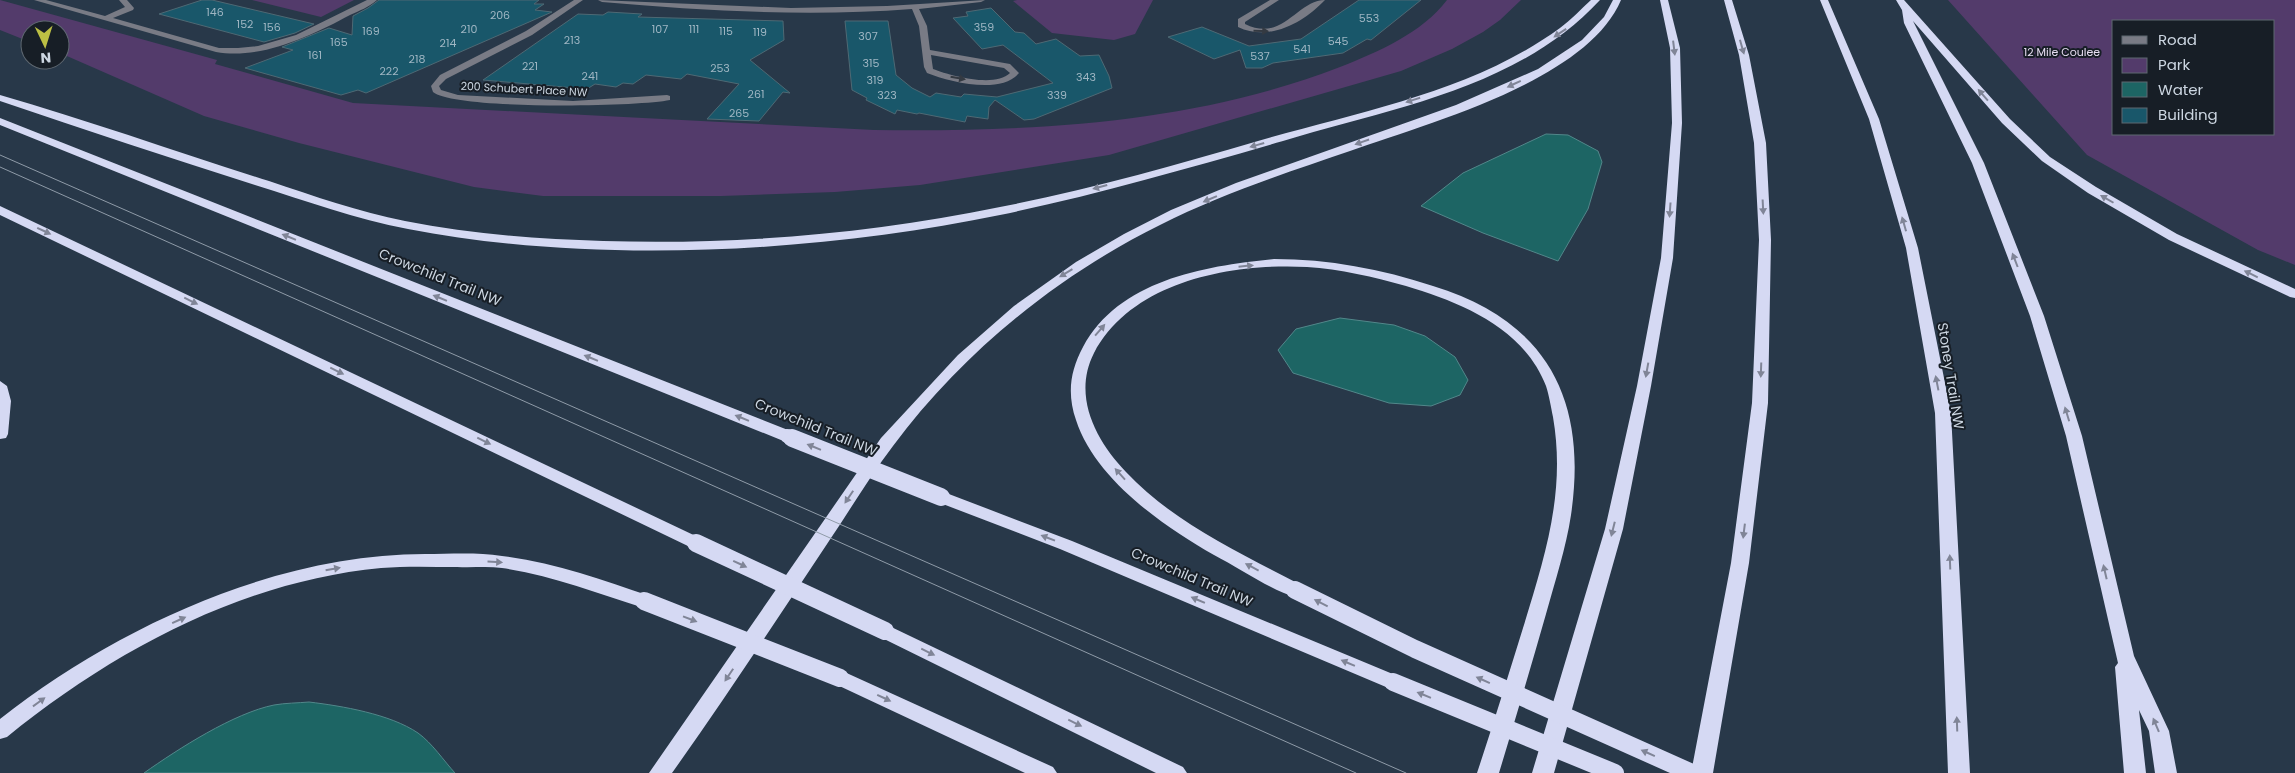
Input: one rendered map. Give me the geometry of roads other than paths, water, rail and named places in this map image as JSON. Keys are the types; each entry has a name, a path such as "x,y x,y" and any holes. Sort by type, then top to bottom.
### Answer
{"highway":[{"path":"0,98 360,214 422,228 554,242 630,245 729,243 826,237 996,212 1203,160 1421,97 1467,81 1541,46 1570,26 1596,0"},
{"path":"660,773 706,710 886,442 907,417 973,348 1015,310 1053,281 1114,244 1182,211 1237,187 1443,114 1525,79 1562,59 1588,39 1606,18 1617,0"},
{"path":"1542,773 1572,678 1614,529 1644,386 1667,258 1677,123 1675,48 1664,0"},
{"path":"1702,773 1740,564 1760,394 1765,240 1760,143 1744,55 1728,0"},
{"name":"Stoney Trail NW","path":"1824,0 1874,119 1912,248 1943,413 1959,773"},
{"path":"1903,5 1923,25 2006,121 2046,159 2092,190 2173,237 2295,294"},
{"path":"1903,5 1909,24 1978,163 2037,316 2074,436 2124,656 2135,773"},
{"name":"Crowchild Trail NW","path":"0,121 787,436 1066,544 1615,773"},
{"path":"0,210 696,544 885,631 1176,773"},
{"path":"1488,773 1562,526 1568,481 1565,434 1553,386 1531,348 1488,314 1440,292 1371,272 1305,263 1244,266 1192,276 1139,298 1100,329 1088,346 1080,368 1077,386 1082,414 1088,430 1100,452 1128,482 1178,524 1212,546 1295,590 1414,649 1692,773"},
{"path":"0,386 3,401 0,434"},
{"path":"0,731 66,682 113,652 211,606 264,586 323,571 381,562 433,560 501,562 560,573 644,601 840,678 1046,773"},
{"path":"2124,656 2159,731 2166,773"}],"street":[{"path":"38,0 219,50 241,51 278,43 323,25 373,0"},
{"path":"50,3 61,0"},
{"path":"104,18 130,8 123,0"},
{"name":"200 Schubert Place NW","path":"579,0 529,33 443,77 435,86 437,92 456,98 573,104 667,98"},
{"path":"602,0 758,9 915,7 981,0"},
{"path":"1275,0 1241,21 1241,25 1256,31 1275,30 1321,0"},
{"path":"915,7 922,26 928,67 935,73 991,83 1012,78 1016,73 1007,66 927,52"}],"water":[{"path":"1546,134 1568,135 1598,151 1602,162 1588,209 1558,261 1483,233 1421,206 1463,173"},
{"path":"1340,318 1394,325 1425,336 1455,357 1468,380 1460,395 1431,406 1389,403 1293,373 1278,350 1296,329"},
{"path":"309,702 365,712 407,726 428,742 455,773 144,773 207,733 258,709 287,703"}],"tram line":[{"path":"0,155 1406,773"},
{"path":"0,167 1356,773"}],"park label":[{"name":"12 Mile Coulee","path":"2062,52"}]}
